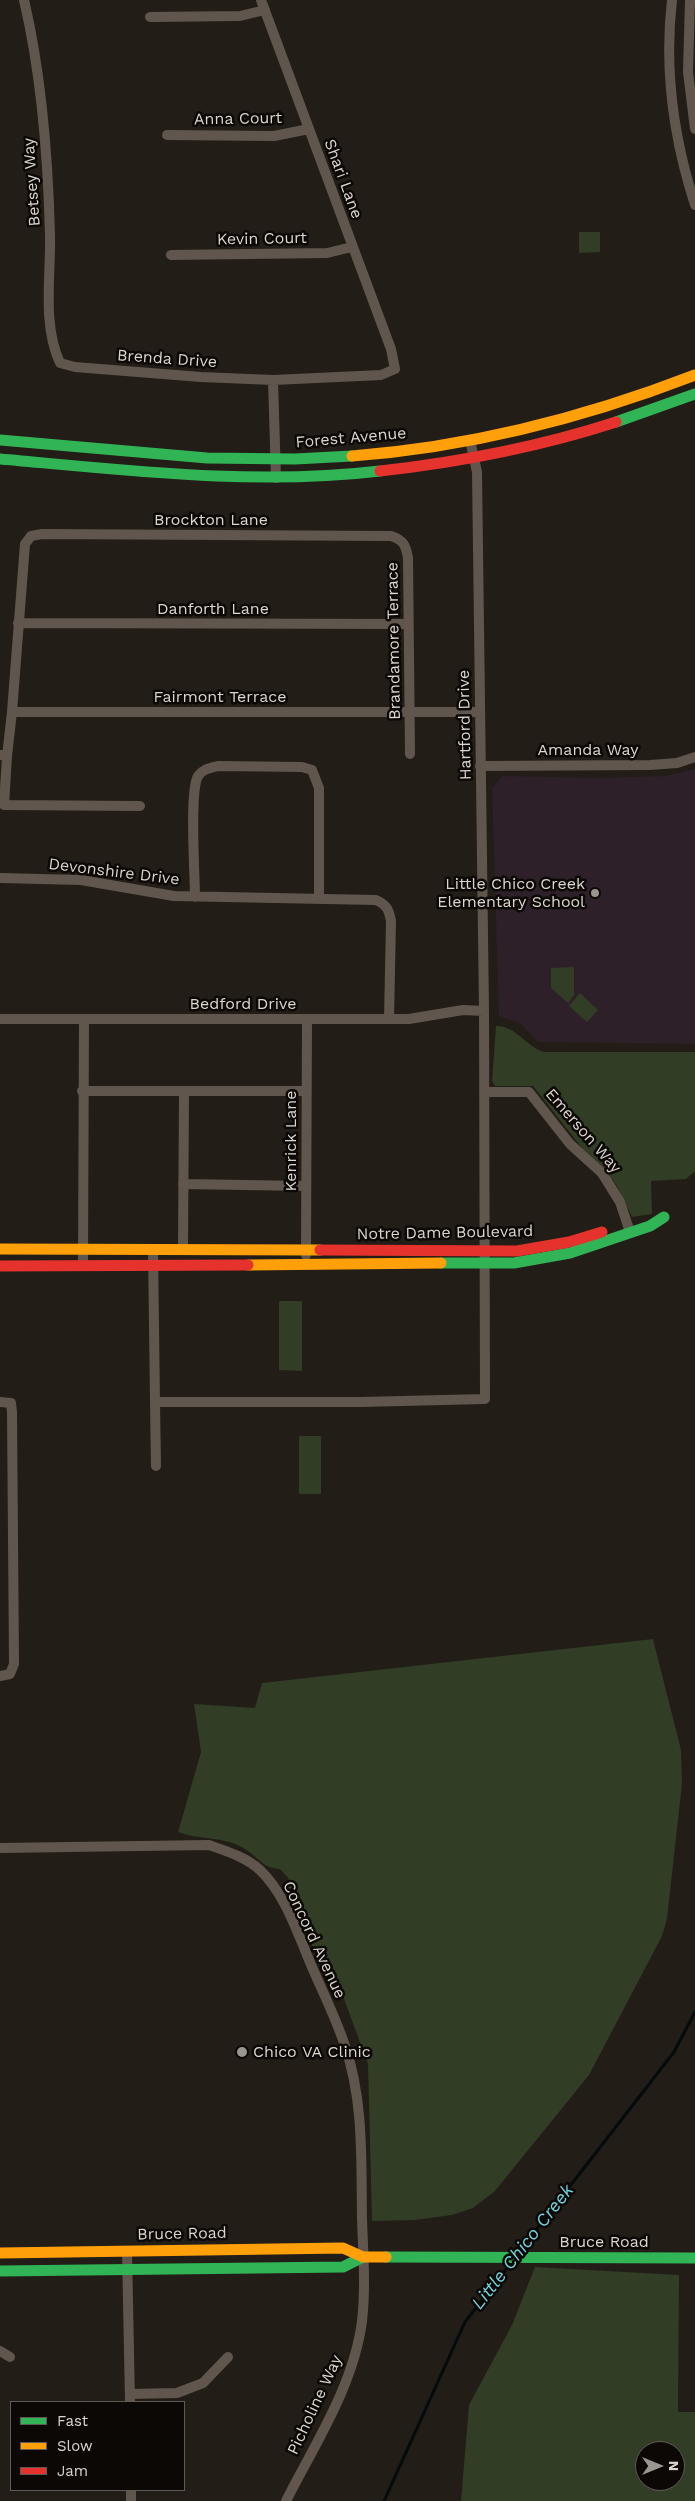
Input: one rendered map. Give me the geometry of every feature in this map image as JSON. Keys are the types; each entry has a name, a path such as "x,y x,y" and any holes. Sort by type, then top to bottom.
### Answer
{"street":[{"name":"Betsey Way","path":"24,0 38,83 46,160 50,234 50,330 53,348 60,362"},
{"path":"672,0 670,70 673,104 686,175 695,205"},
{"path":"690,0 688,72 695,130"},
{"path":"150,17 240,16 263,5"},
{"name":"Shari Lane","path":"263,5 391,349 395,369"},
{"name":"Anna Court","path":"167,135 274,136 309,129"},
{"name":"Kevin Court","path":"171,255 327,253 352,248"},
{"name":"Brenda Drive","path":"60,362 75,368 273,380 381,374 395,369"},
{"name":"Forest Avenue","path":"0,440 184,456 275,459 382,453 470,440 565,419 615,404 695,374"},
{"path":"273,380 276,478"},
{"path":"0,459 179,474 276,478 374,472 474,458 556,440 621,422 695,394"},
{"name":"Hartford Drive","path":"155,1402 360,1402 485,1399 484,1010 476,472 470,440"},
{"name":"Brockton Lane","path":"18,623 25,544 31,536 42,534 391,536"},
{"name":"Brandamore Terrace","path":"391,536 400,539 406,547 410,754"},
{"path":"18,623 12,712 4,755 4,805 140,806"},
{"name":"Danforth Lane","path":"18,623 407,624"},
{"name":"Fairmont Terrace","path":"12,712 479,712"},
{"name":"Amanda Way","path":"480,766 650,765 677,763 695,757"},
{"name":"Devonshire Drive","path":"0,878 81,880 174,896 195,897 319,898 319,788 312,770 302,766 218,766 207,768 199,774 194,795 195,897"},
{"path":"319,898 376,900 385,904 390,912 389,1019"},
{"name":"Bedford Drive","path":"0,1019 409,1019 463,1010 484,1010"},
{"path":"82,1266 84,1019"},
{"name":"Kenrick Lane","path":"306,1263 307,1019"},
{"path":"183,1250 184,1091"},
{"path":"82,1092 306,1091"},
{"name":"Emerson Way","path":"484,1092 529,1092 570,1144 602,1173 620,1202 628,1228"},
{"path":"183,1184 306,1186"},
{"name":"Notre Dame Boulevard","path":"0,1266 306,1263 485,1257 539,1248 628,1228"},
{"name":"Notre Dame Boulevard","path":"0,1249 306,1250 485,1257"},
{"path":"153,1250 156,1466"},
{"path":"0,1402 11,1403 12,1412 14,1664 10,1674 0,1676"},
{"name":"Concord Avenue","path":"0,1848 209,1846 232,1853 259,1869 276,1888 299,1936 345,2046 356,2094 360,2124 363,2257"},
{"name":"Bruce Road","path":"0,2253 343,2248 363,2257 507,2259 695,2258"},
{"path":"127,2251 130,2398 177,2393 203,2383 228,2357"},
{"name":"Bruce Road","path":"0,2271 343,2267 363,2257"},
{"name":"Picholine Way","path":"286,2501 338,2398 354,2360 362,2320 363,2257"},
{"path":"0,2351 10,2357"}],"shaded area":[{"name":"Little Chico Creek Elementary School","path":"695,769 695,1044 538,1042 521,1024 499,1016 492,788 502,776 601,778 665,776"}],"green space":[{"path":"579,232 600,232 600,252 579,253"},
{"path":"574,967 574,995 568,1003 551,988 551,968"},
{"path":"580,993 598,1010 587,1022 569,1006"},
{"path":"496,1026 510,1029 544,1052 695,1052 695,1171 686,1179 651,1181 652,1214 632,1217 617,1186 606,1170 582,1148 533,1086 495,1086 492,1081"},
{"path":"279,1301 302,1301 302,1371 279,1370"},
{"path":"299,1436 321,1436 321,1494 299,1494"},
{"path":"653,1639 681,1750 682,1784 667,1919 662,1936 589,2075 495,2191 473,2208 452,2215 415,2220 372,2221 368,2064 341,1991 325,1974 285,1885 289,1879 280,1869 265,1865 250,1852 237,1845 178,1832 201,1752 194,1704 255,1708 262,1683"},
{"path":"535,2267 679,2275 678,2412 695,2412 695,2501 461,2501 469,2405 512,2325"}],"waterway":[{"name":"Little Chico Creek","path":"518,2253 674,2052 695,2012"},
{"name":"Little Chico Creek","path":"384,2501 465,2322 510,2264"}],"traffic: fast":[{"path":"616,422 695,394"},
{"path":"0,440 207,458 295,459 352,456"},
{"path":"0,459 142,472 238,477 333,475 380,471"},
{"path":"441,1263 514,1263 570,1253 650,1226 664,1217"},
{"path":"0,2271 343,2267 363,2257"},
{"path":"386,2257 695,2258"}],"traffic: slow":[{"path":"352,456 396,452 484,438 611,405 695,375"},
{"path":"0,1249 320,1250"},
{"path":"248,1265 441,1263"},
{"path":"0,2253 343,2248 363,2257 386,2257"}],"traffic: jam":[{"path":"380,471 500,453 616,422"},
{"path":"320,1250 517,1251 569,1242 602,1232"},
{"path":"0,1266 248,1265"}],"place":[{"name":"Little Chico Creek Elementary School","path":"595,893"},
{"name":"Chico VA Clinic","path":"242,2052"}]}
